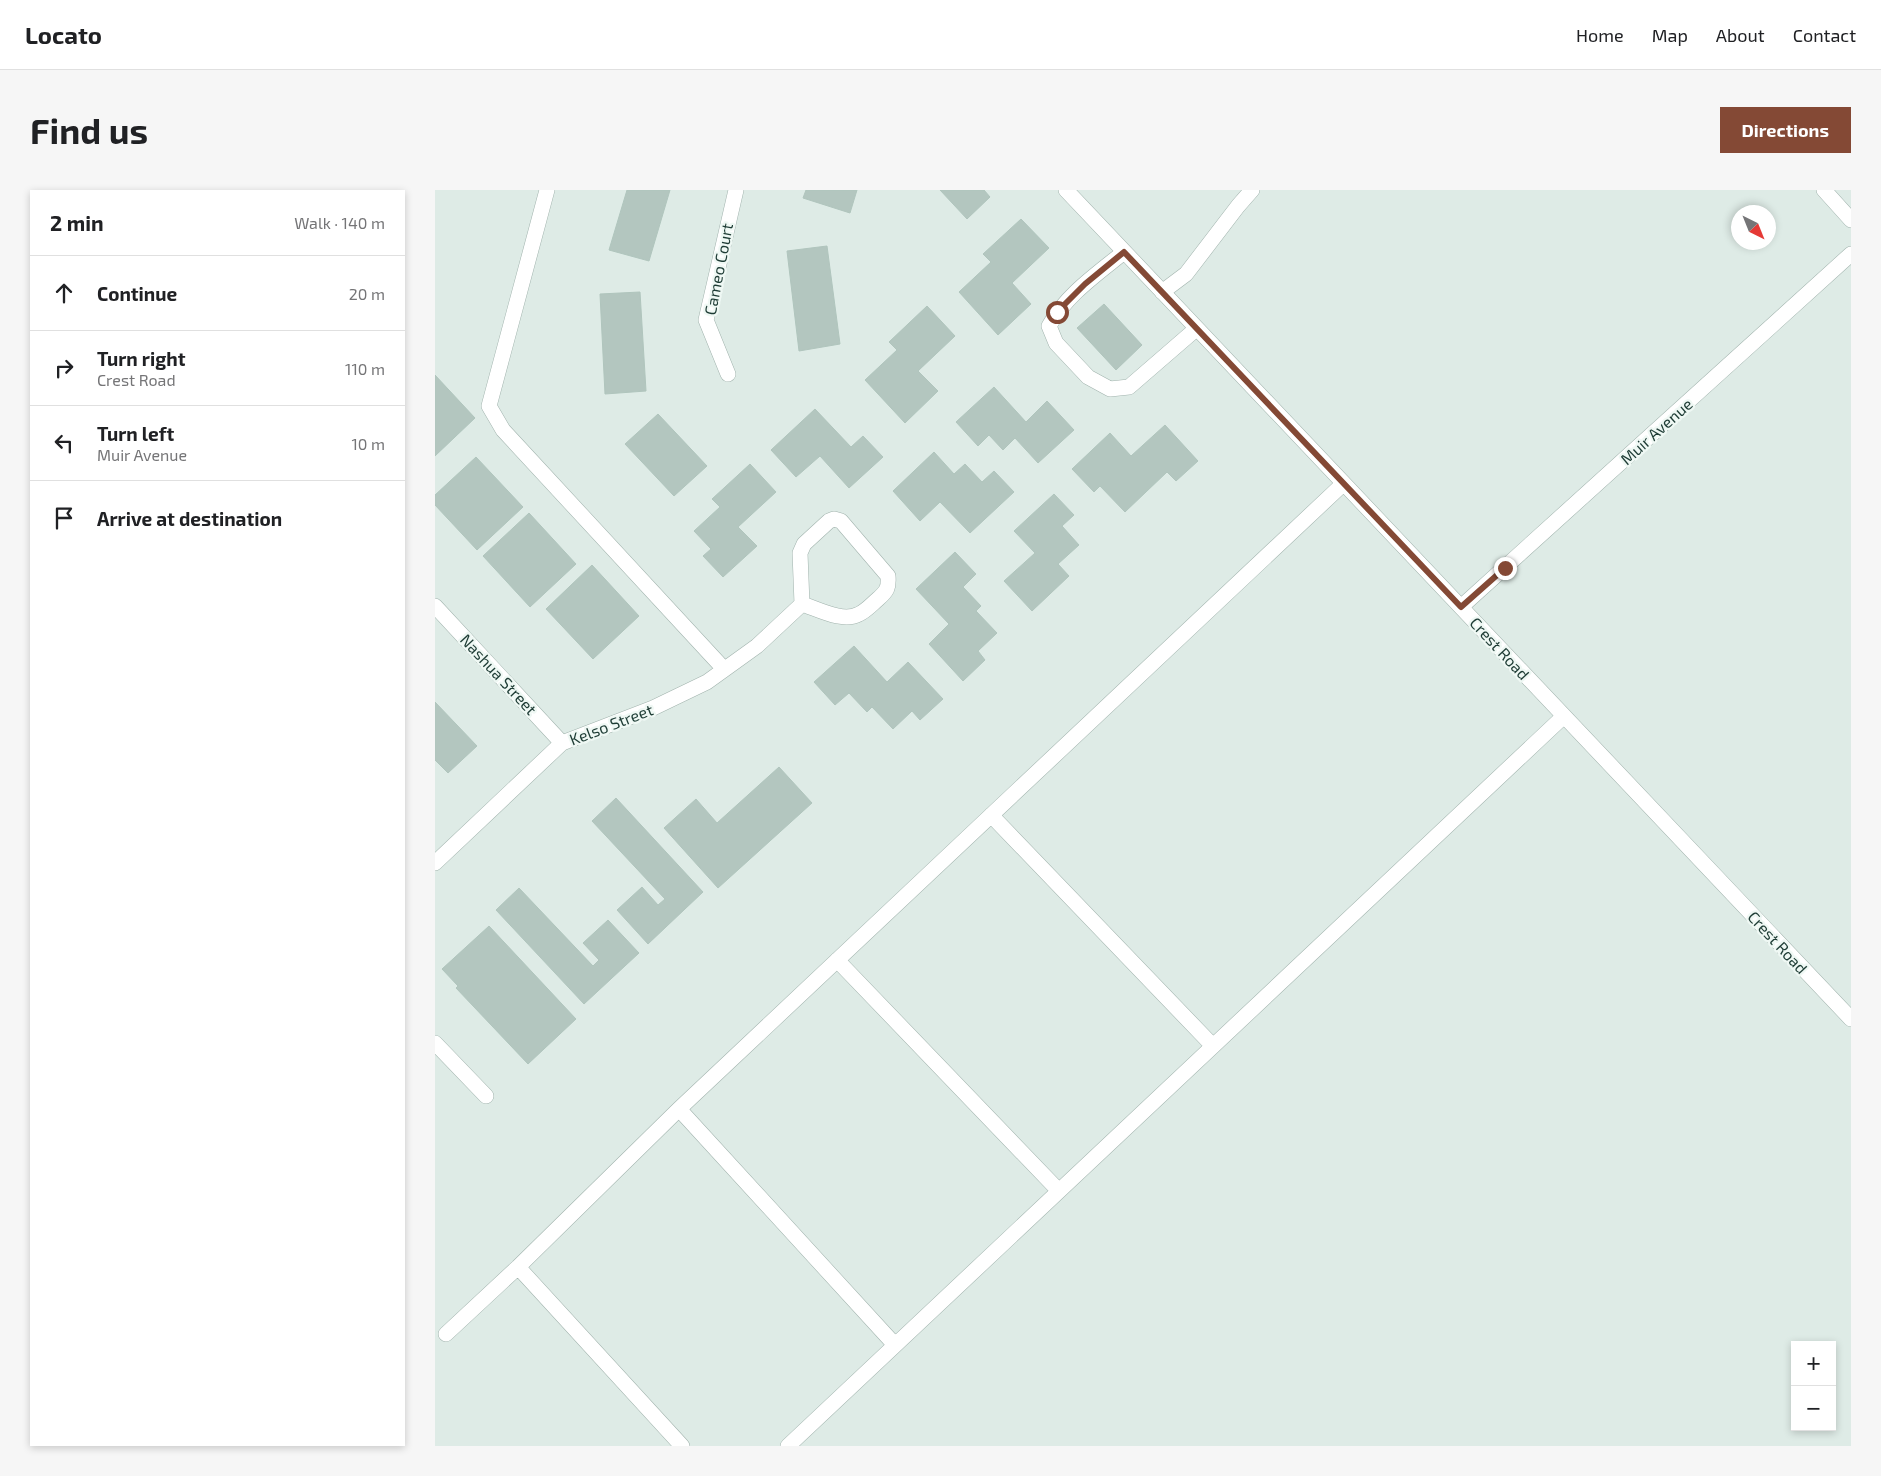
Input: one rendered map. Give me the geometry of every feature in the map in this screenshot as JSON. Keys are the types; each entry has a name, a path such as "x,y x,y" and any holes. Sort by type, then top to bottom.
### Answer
{"street":[{"path":"547,190 489,406 503,430 724,669"},
{"name":"Cameo Court","path":"729,374 706,320 736,190"},
{"name":"Crest Road","path":"1065,190 1851,1019"},
{"path":"1162,292 1186,274 1232,213 1252,190"},
{"path":"1824,190 1851,220"},
{"path":"1124,252 1085,284 1057,312 1049,326 1056,343 1088,377 1110,389 1129,386 1197,329"},
{"name":"Muir Avenue","path":"1461,607 1851,254"},
{"path":"446,1334 518,1267 679,1109 1343,484"},
{"path":"829,520 841,521 888,576 889,584 887,591 860,614 851,617 842,617 802,604 800,553 804,544 829,520"},
{"name":"Kelso Street","path":"435,863 562,743 653,708 707,682 757,646 802,604"},
{"name":"Nashua Street","path":"435,606 562,743"},
{"path":"788,1446 1564,716"},
{"path":"991,815 1213,1046"},
{"path":"837,960 1059,1191"},
{"path":"435,1043 486,1096"},
{"path":"679,1109 895,1345"},
{"path":"518,1267 682,1446"}],"building":[{"path":"627,190 670,190 649,261 609,250"},
{"path":"806,190 857,190 850,213 803,198"},
{"path":"940,190 984,190 990,197 967,219"},
{"path":"1021,219 1049,248 1012,283 1031,304 998,335 959,292 991,262 983,254"},
{"path":"827,246 840,344 799,351 787,251"},
{"path":"640,292 646,391 605,394 600,294"},
{"path":"1104,304 1142,345 1116,370 1077,328"},
{"path":"927,306 955,336 918,371 938,391 905,423 865,380 897,350 889,342"},
{"path":"435,375 475,418 435,456"},
{"path":"994,387 1026,422 1047,401 1074,430 1038,463 1015,438 1003,450 989,435 978,446 956,422"},
{"path":"815,409 851,447 863,436 883,457 849,488 820,456 796,477 771,450"},
{"path":"658,414 707,466 674,496 625,444"},
{"path":"1165,425 1198,461 1176,481 1167,472 1125,512 1100,486 1094,492 1072,469 1110,433 1131,456"},
{"path":"934,452 954,474 965,464 982,482 994,471 1014,492 970,533 940,502 920,521 893,491"},
{"path":"476,457 523,507 477,550 435,505 435,495"},
{"path":"750,464 776,492 738,527 757,546 723,577 703,556 711,549 694,531 720,507 712,499"},
{"path":"1054,494 1074,515 1062,526 1079,545 1058,564 1069,576 1032,611 1004,581 1035,553 1014,531"},
{"path":"529,513 576,564 530,607 483,556"},
{"path":"955,552 976,574 963,587 981,606 976,611 997,633 978,651 985,660 963,681 929,644 949,624 916,589"},
{"path":"592,565 639,616 593,659 546,609"},
{"path":"854,646 887,682 908,662 943,699 920,720 912,711 893,729 872,707 867,712 849,693 835,705 814,682"},
{"path":"435,702 477,746 448,773 435,760"},
{"path":"779,767 812,803 718,888 664,828 696,799 717,823"},
{"path":"616,798 703,892 648,944 617,910 642,887 658,905 665,899 592,821"},
{"path":"519,888 593,966 599,960 583,943 608,920 639,953 584,1004 496,910"},
{"path":"489,926 576,1019 528,1064 456,988 458,986 442,969"}],"route":[{"path":"1057,312 1085,284 1124,252 1461,607 1505,568"}]}
